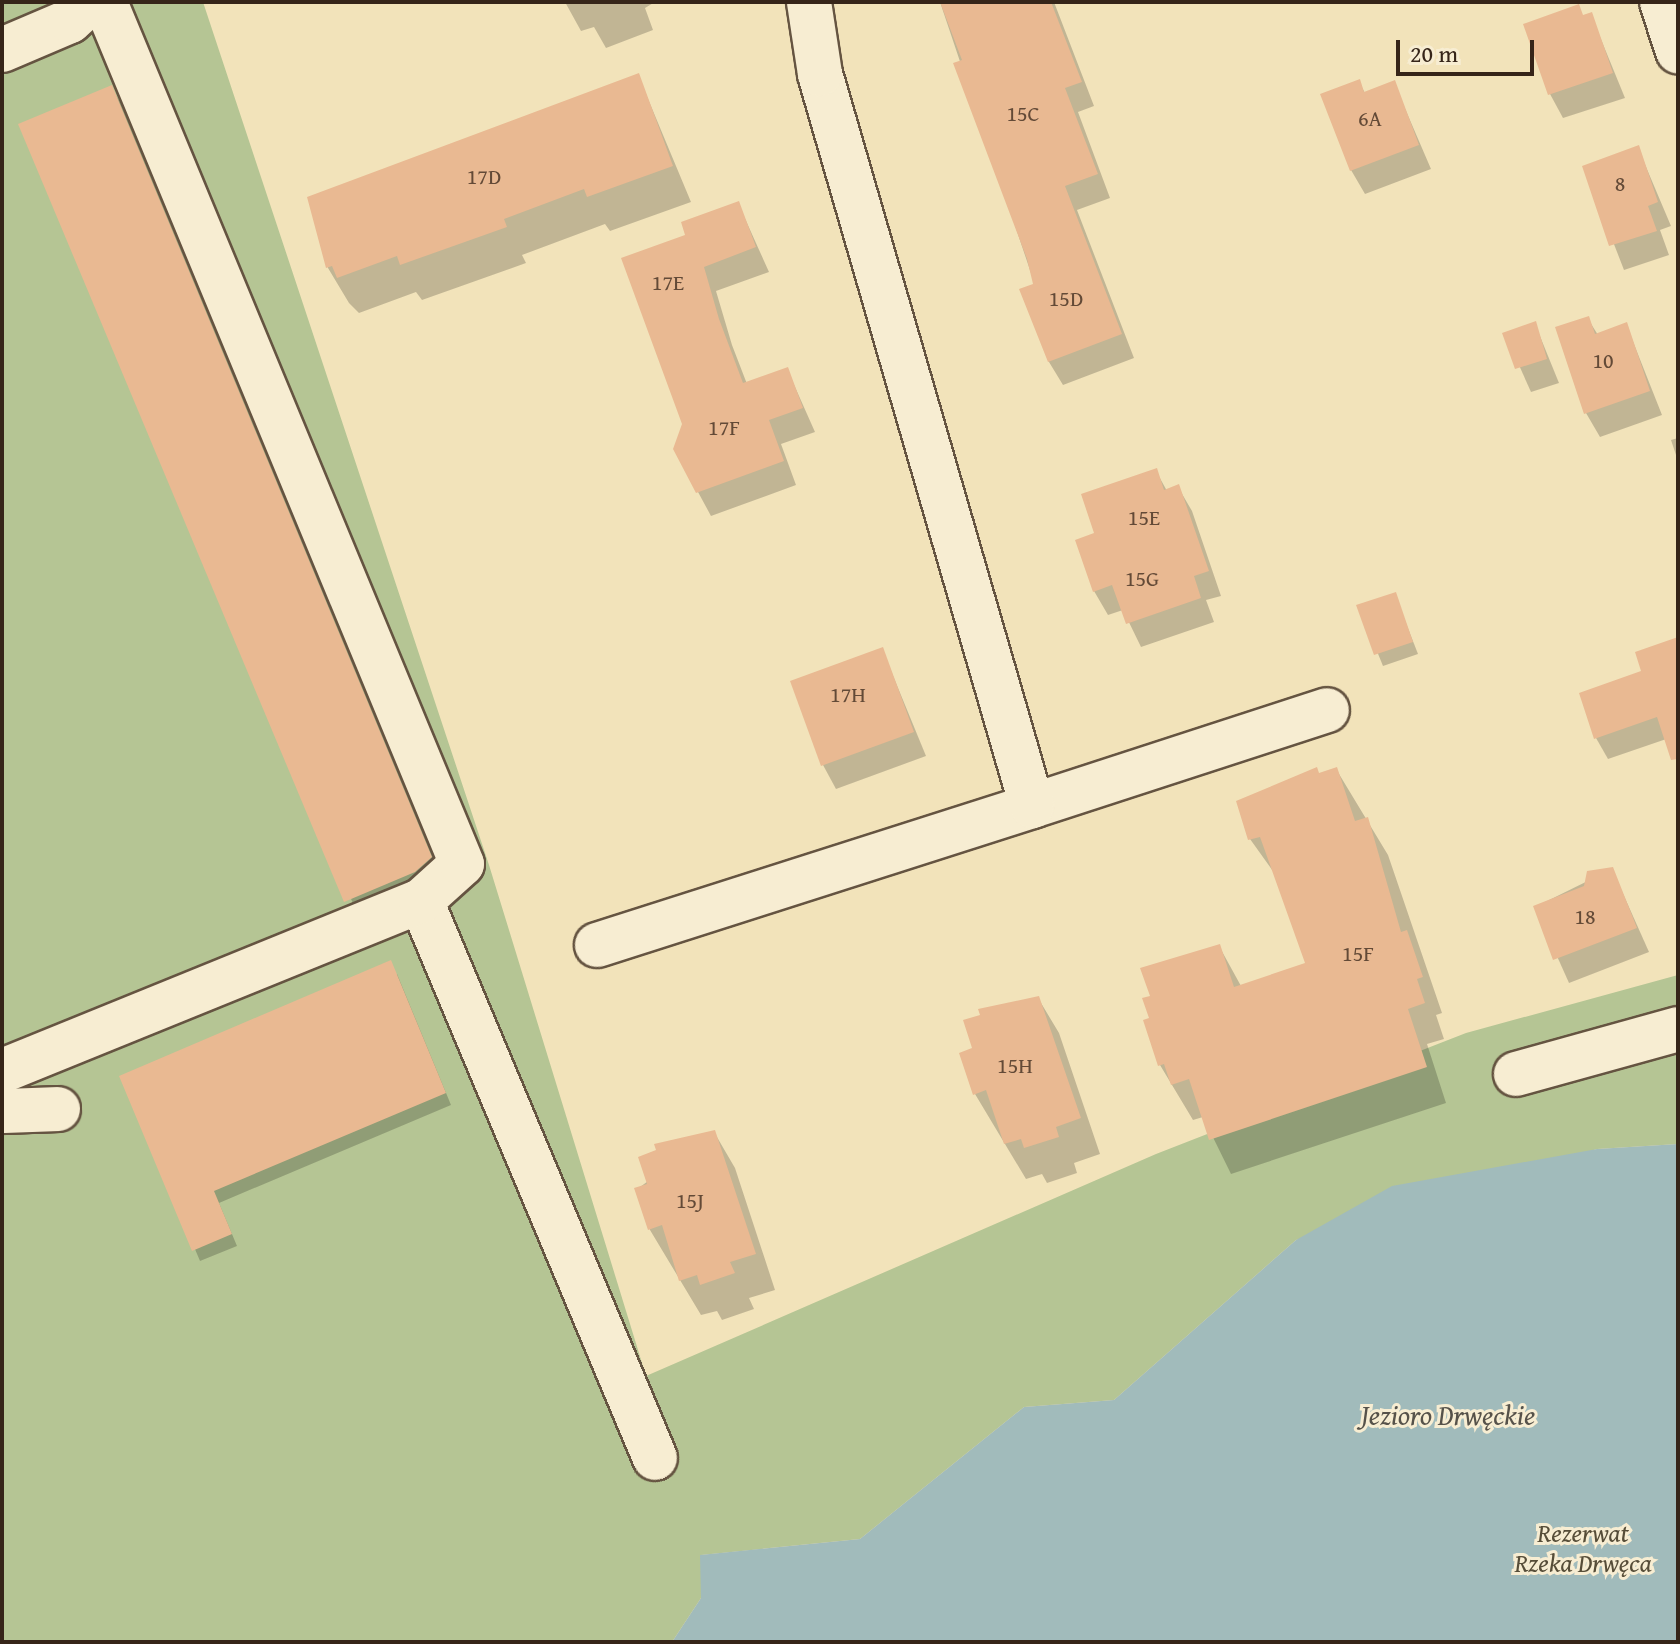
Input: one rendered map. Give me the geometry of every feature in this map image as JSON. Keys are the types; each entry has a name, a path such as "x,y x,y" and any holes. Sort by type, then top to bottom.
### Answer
{"street":[{"path":"2,50 70,21 91,2"},
{"path":"2,1071 421,901 462,864 105,2"},
{"path":"809,2 820,74 1032,806"},
{"path":"1662,2 1678,51"},
{"path":"597,945 1327,710"},
{"path":"421,901 655,1458"},
{"path":"1516,1074 1678,1029"},
{"path":"2,1111 58,1109"}],"green space":[{"path":"2,2 203,2 489,865 646,1376 1156,1154 1466,1033 1678,975 1678,1144 1597,1149 1296,1240 1114,1400 1024,1407 860,1539 701,1555 701,1598 672,1642 2,1642"}],"water":[{"name":"Jezioro Drwęckie","path":"1678,1144 1678,1642 672,1642 701,1598 700,1555 860,1539 1024,1407 1114,1400 1296,1240 1392,1186 1597,1149"}],"building":[{"path":"940,2 1051,2 1082,82 1065,88 1098,174 1065,186 1122,334 1048,362 1019,289 1033,284 1027,259 953,63 962,60"},
{"path":"1579,4 1583,15 1592,12 1613,73 1548,95 1523,24"},
{"path":"639,73 673,166 587,197 584,189 504,219 507,227 400,265 397,256 337,278 332,266 326,268 307,197"},
{"path":"1360,79 1364,92 1395,80 1419,145 1350,171 1320,94"},
{"path":"112,85 432,857 415,872 344,902 18,124"},
{"path":"1639,145 1658,202 1648,206 1657,231 1609,246 1582,166"},
{"path":"739,201 756,247 704,267 719,319 743,383 788,367 803,408 769,420 784,461 696,493 673,449 682,424 621,258 685,235 681,222"},
{"path":"1589,316 1595,334 1627,322 1650,391 1584,414 1555,327"},
{"path":"1536,321 1547,359 1515,369 1502,333"},
{"path":"1157,468 1164,490 1179,484 1209,571 1194,576 1201,598 1126,624 1112,585 1093,592 1075,540 1094,533 1081,494"},
{"path":"1396,592 1413,642 1374,655 1356,605"},
{"path":"1678,637 1678,759 1671,760 1657,717 1594,739 1579,693 1641,671 1635,652"},
{"path":"883,647 914,732 821,766 790,681"},
{"path":"1317,767 1319,773 1337,767 1355,821 1368,817 1401,932 1407,930 1423,977 1417,979 1425,1003 1408,1009 1427,1067 1209,1140 1189,1079 1171,1085 1164,1064 1158,1066 1143,1020 1149,1018 1142,998 1150,996 1140,968 1220,944 1234,987 1305,963 1260,837 1248,840 1236,801"},
{"path":"1613,867 1637,928 1553,960 1533,906 1584,886 1587,871"},
{"path":"391,960 446,1093 214,1191 232,1234 192,1251 119,1076"},
{"path":"1039,996 1081,1118 1056,1127 1059,1137 1024,1148 1021,1139 1004,1144 986,1090 973,1095 959,1053 972,1048 963,1020 980,1015 978,1009"},
{"path":"715,1130 756,1254 730,1262 735,1273 700,1285 697,1275 679,1281 662,1225 648,1230 634,1188 647,1184 638,1157 656,1150 654,1144"}],"park label":[{"name":"Rezerwat Rzeka Drwęca","path":"1583,1548"}]}
